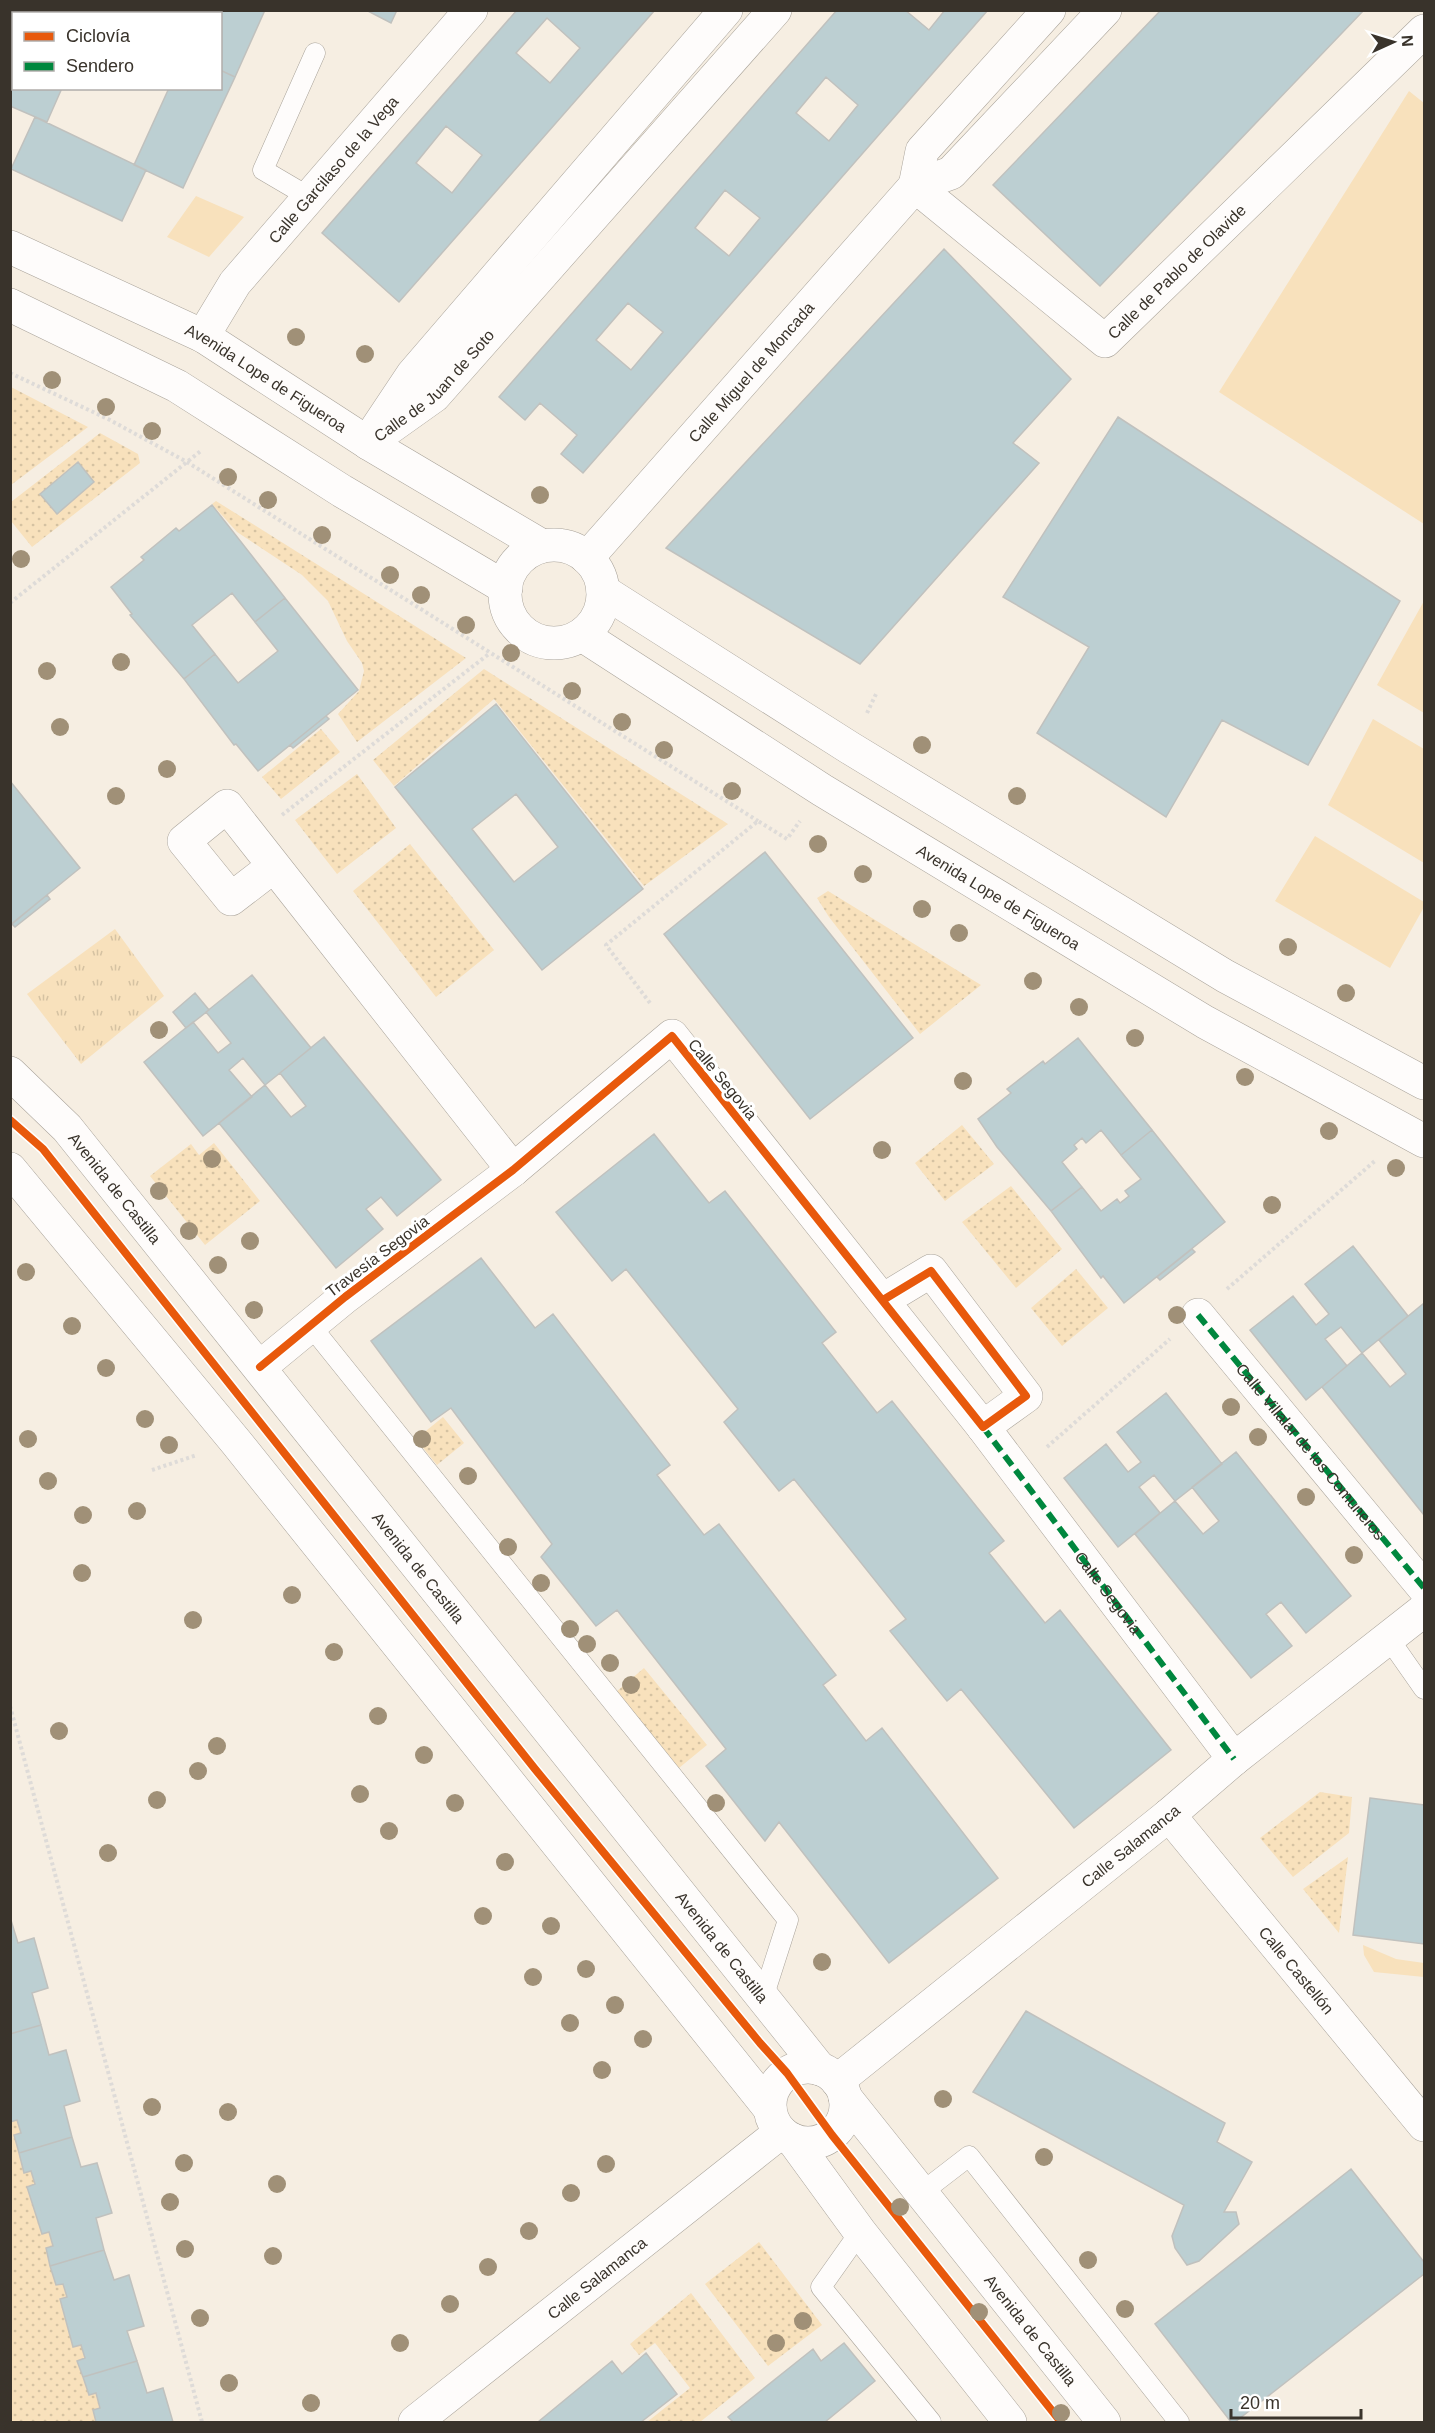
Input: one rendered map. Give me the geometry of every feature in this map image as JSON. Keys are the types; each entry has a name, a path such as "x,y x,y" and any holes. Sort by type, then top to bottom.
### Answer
{"street":[{"name":"Calle Garcilaso de la Vega","path":"203,336 235,283 471,10"},
{"name":"Calle de Juan de Soto","path":"368,442 413,374 726,10"},
{"name":"Calle de Juan de Soto","path":"368,442 434,396 775,10"},
{"path":"915,186 922,151 1049,10"},
{"name":"Calle Miguel de Moncada","path":"587,558 915,186 951,173 1105,10"},
{"name":"Calle de Pablo de Olavide","path":"915,186 1105,341 1425,31"},
{"name":"Avenida Lope de Figueroa","path":"10,247 203,336 368,442 542,546"},
{"path":"10,305 177,386 342,491 506,588"},
{"path":"560,545 576,550 587,558 599,574 603,591 602,608 594,623 582,635 567,643 549,644 533,639 519,629 510,614 506,588 514,566 527,554 542,546 560,545"},
{"path":"603,591 850,748 1225,976 1425,1083"},
{"name":"Avenida Lope de Figueroa","path":"582,635 822,790 1205,1022 1425,1141"},
{"path":"274,866 231,899 184,841 227,806 513,1170"},
{"name":"Calle Segovia","path":"513,1170 672,1036 983,1427 1234,1759"},
{"name":"Avenida de Castilla","path":"10,1073 67,1128 763,1998 834,2082 1104,2422"},
{"path":"10,1169 236,1442 781,2127 860,2232 1011,2422"},
{"name":"Travesía Segovia","path":"260,1367 310,1325 513,1170"},
{"path":"883,1300 931,1271 1026,1396 983,1427"},
{"name":"Calle Villalar de los Comuneros","path":"1198,1315 1425,1588"},
{"name":"Calle Salamanca","path":"834,2082 1169,1815 1234,1759 1425,1610"},
{"name":"Calle Castellón","path":"1169,1815 1425,2125"},
{"path":"809,2067 834,2082 843,2118 832,2135 813,2143 781,2127 773,2089 787,2073 809,2067"},
{"name":"Calle Salamanca","path":"415,2422 781,2127"}],"lane":[{"path":"309,197 263,170 315,53"},
{"path":"310,1325 788,1920 763,1998"},
{"path":"1389,1639 1425,1689"},
{"path":"921,2193 969,2156 1179,2422"},
{"path":"860,2232 821,2287 931,2422"}],"path":[{"path":"11,374 108,419 187,462 787,839 822,790"},
{"path":"10,603 236,423"},
{"path":"252,838 490,653"},
{"path":"850,748 876,694"},
{"path":"672,1036 606,945 758,821"},
{"path":"10,1706 202,2422"}],"green space":[{"path":"1409,91 1424,103 1424,524 1219,392"},
{"path":"196,196 244,217 209,257 167,237"},
{"path":"11,387 88,427 11,485"},
{"path":"100,433 138,454 140,463 32,547 11,521 11,502"},
{"path":"216,501 466,658 357,742 338,714 359,691 364,671 362,663 347,641 328,601 302,575 237,532 212,504"},
{"path":"1424,601 1424,713 1377,685"},
{"path":"484,669 728,824 644,886 494,699 394,786 373,760"},
{"path":"1373,719 1424,749 1424,863 1328,805"},
{"path":"321,729 340,752 281,799 262,777"},
{"path":"357,774 396,828 337,874 295,820"},
{"path":"1315,836 1424,902 1424,907 1390,968 1275,901"},
{"path":"410,844 494,950 436,997 353,891"},
{"path":"828,891 981,985 920,1034 829,917 817,898"},
{"path":"115,929 164,996 81,1064 27,994"},
{"path":"962,1125 994,1164 945,1201 915,1163"},
{"path":"214,1143 260,1201 205,1245 150,1176 191,1144 199,1155"},
{"path":"1011,1186 1062,1249 1016,1288 962,1222"},
{"path":"1076,1269 1108,1308 1062,1346 1031,1308"},
{"path":"443,1417 464,1443 437,1465 416,1439"},
{"path":"644,1668 707,1745 679,1768 616,1692"},
{"path":"1320,1792 1352,1797 1349,1833 1293,1877 1260,1838"},
{"path":"1348,1857 1339,1933 1303,1889"},
{"path":"1363,1945 1396,1959 1424,1963 1424,1977 1374,1972 1364,1955"},
{"path":"17,2120 21,2133 14,2135 24,2173 31,2171 35,2184 28,2187 42,2234 49,2232 53,2246 46,2248 56,2285 63,2284 67,2297 60,2300 73,2347 81,2345 85,2358 77,2361 89,2395 96,2393 100,2408 93,2410 96,2422 11,2422 10,2122"},
{"path":"759,2242 822,2325 768,2366 705,2284"},
{"path":"691,2293 755,2378 700,2422 647,2422 690,2388 655,2343 639,2355 630,2344"}],"building":[{"path":"36,10 85,10 88,12 36,12"},
{"path":"205,10 265,10 235,77 222,71 222,12 204,12"},
{"path":"366,10 397,10 391,23"},
{"path":"517,10 655,10 399,302 322,233","holes":["547,18 580,48 550,83 516,53","446,126 482,155 452,193 416,163"]},
{"path":"837,10 905,10 929,30 945,10 988,10 583,473 561,454 577,435 540,403 525,420 499,397","holes":["826,77 858,105 829,141 796,113","725,190 760,218 729,256 695,228","628,303 663,332 631,370 596,340"]},
{"path":"1161,10 1364,10 1100,286 993,185"},
{"path":"12,64 12,90 61,90 47,122 10,106 10,67"},
{"path":"222,71 235,77 183,188 134,165 168,90 222,90"},
{"path":"35,117 146,170 122,221 11,169"},
{"path":"944,249 1071,379 1013,443 1039,463 860,664 666,548"},
{"path":"1118,417 1400,601 1308,765 1222,720 1166,817 1037,733 1089,647 1003,597"},
{"path":"78,462 94,482 57,514 40,494"},
{"path":"212,505 285,598 255,622 232,593 192,625 215,654 184,679 130,615 132,614 111,587 144,560 141,557 176,528 179,531"},
{"path":"285,598 358,690 258,771 236,744 234,745 184,679 215,654 238,683 278,651 255,622"},
{"path":"496,704 643,889 542,970 395,787","holes":["516,794 558,847 514,882 472,829"]},
{"path":"326,716 329,719 293,748 290,745"},
{"path":"10,781 80,868 10,925"},
{"path":"765,852 913,1038 810,1119 664,934"},
{"path":"47,895 50,899 15,927 12,924"},
{"path":"252,975 311,1048 265,1085 243,1058 229,1070 252,1097 203,1136 144,1062 193,1022 218,1053 231,1043 206,1012"},
{"path":"195,993 209,1010 186,1028 173,1012"},
{"path":"324,1037 441,1180 397,1216 381,1197 366,1209 383,1229 336,1268 219,1123 265,1085 291,1117 306,1106 280,1073"},
{"path":"1078,1038 1152,1130 1121,1155 1101,1130 1086,1143 1082,1138 1074,1145 1077,1149 1062,1162 1082,1187 1051,1211 997,1147 978,1119 1011,1093 1007,1089 1043,1061 1045,1064"},
{"path":"1152,1130 1225,1222 1124,1303 1103,1276 1101,1278 1051,1211 1082,1187 1101,1211 1117,1199 1120,1203 1129,1196 1125,1191 1141,1179 1121,1155"},
{"path":"654,1134 709,1203 725,1191 836,1332 822,1343 877,1413 892,1401 1004,1541 989,1553 1045,1623 1060,1610 1171,1750 1074,1828 961,1689 947,1701 890,1631 906,1619 794,1479 779,1491 724,1422 738,1409 626,1269 612,1281 556,1212"},
{"path":"1353,1246 1408,1316 1362,1353 1341,1327 1325,1339 1347,1366 1306,1400 1250,1330 1293,1296 1316,1325 1329,1314 1305,1284"},
{"path":"1192,1249 1195,1252 1160,1280 1157,1277"},
{"path":"481,1258 535,1328 553,1314 670,1465 657,1475 704,1535 719,1524 836,1675 823,1685 866,1741 882,1728 998,1878 889,1963 779,1822 765,1841 706,1766 726,1749 617,1610 596,1626 541,1557 552,1544 451,1408 431,1422 371,1341"},
{"path":"1423,1304 1424,1515 1322,1387 1362,1353 1390,1387 1406,1374 1379,1340"},
{"path":"1166,1393 1222,1464 1175,1501 1154,1475 1139,1487 1160,1513 1118,1547 1064,1478 1106,1444 1128,1472 1141,1462 1117,1432"},
{"path":"1236,1452 1351,1596 1306,1633 1281,1602 1266,1614 1292,1646 1251,1678 1135,1534 1175,1501 1203,1534 1219,1521 1192,1487"},
{"path":"1370,1798 1424,1805 1424,1944 1353,1935"},
{"path":"10,1917 18,1943 34,1938 48,1988 32,1993 41,2025 10,2034"},
{"path":"1026,2011 1225,2123 1217,2142 1252,2162 1224,2212 1236,2212 1239,2224 1199,2261 1187,2265 1175,2248 1172,2236 1184,2205 973,2092"},
{"path":"41,2025 49,2055 66,2050 80,2101 64,2106 72,2137 19,2153 14,2135 21,2133 17,2120 10,2122 10,2034"},
{"path":"72,2137 81,2167 97,2163 112,2213 96,2218 104,2250 50,2266 46,2248 53,2246 49,2232 42,2234 27,2187 35,2184 31,2171 24,2173 19,2153"},
{"path":"1351,2169 1424,2262 1424,2274 1235,2422 1231,2422 1155,2324"},
{"path":"104,2250 114,2280 129,2275 144,2326 127,2331 137,2361 83,2377 77,2361 85,2358 81,2345 73,2347 60,2299 67,2297 63,2284 56,2285 50,2266"},
{"path":"844,2343 875,2381 825,2422 733,2422 728,2417 813,2349 821,2361"},
{"path":"646,2353 677,2394 641,2422 538,2422 612,2361 622,2374"},
{"path":"137,2361 147,2393 163,2388 173,2422 96,2422 93,2410 100,2408 96,2393 89,2395 83,2377"}],"marked path":[{"path":"1198,1315 1424,1588"},
{"path":"983,1427 1234,1759"}],"cycle path":[{"path":"260,1367 345,1297 513,1170 672,1036 983,1427 1026,1396 931,1271 883,1300"},
{"path":"10,1120 43,1149 535,1769 787,2073 832,2135 1061,2422"}]}
